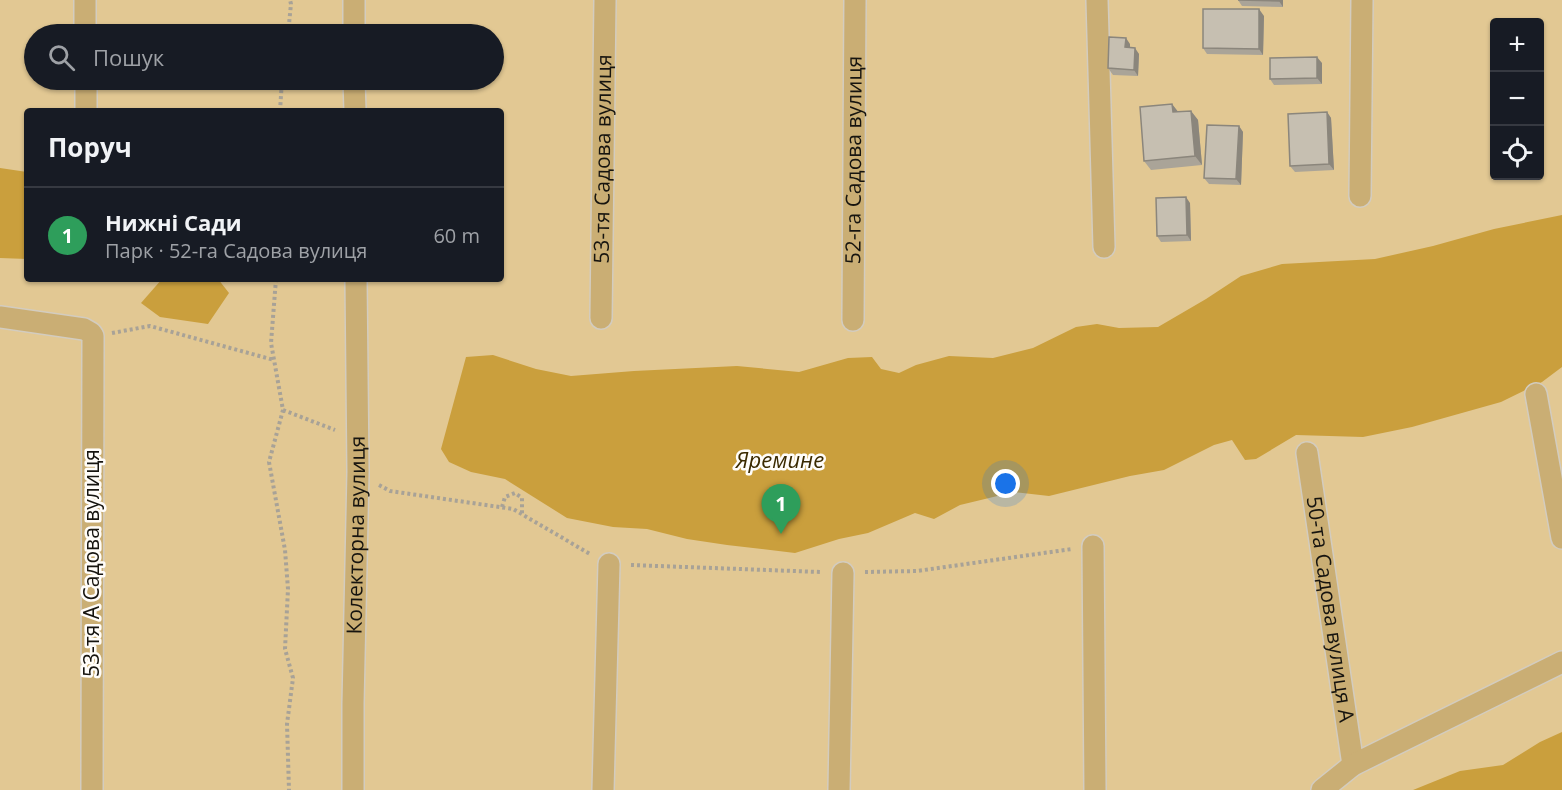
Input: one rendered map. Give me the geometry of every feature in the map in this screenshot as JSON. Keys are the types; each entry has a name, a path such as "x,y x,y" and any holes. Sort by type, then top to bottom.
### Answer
{"street":[{"path":"85,0 85,24"},
{"path":"354,0 354,24"},
{"name":"53-тя Садова вулиця","path":"601,318 605,0"},
{"name":"52-га Садова вулиця","path":"853,320 855,0"},
{"path":"1097,0 1104,247"},
{"path":"1360,196 1362,0"},
{"path":"86,90 86,108"},
{"path":"354,90 355,108"},
{"name":"Колекторна вулиця","path":"353,790 358,472 356,282"},
{"path":"0,317 84,329 93,336"},
{"name":"53-тя А Садова вулиця","path":"92,790 93,336"},
{"path":"1536,394 1562,538"},
{"name":"50-та Садова вулиця А","path":"1307,453 1353,765"},
{"path":"1093,546 1095,790"},
{"path":"603,790 609,564"},
{"path":"839,790 843,573"},
{"path":"1322,790 1353,765 1562,662"}],"path":[{"path":"289,24 290,0"},
{"path":"280,108 281,90"},
{"path":"276,282 271,343 283,410 269,462 285,549 288,589 285,649 293,678 287,724 289,790"},
{"path":"93,336 150,327 274,360"},
{"path":"283,410 358,439"},
{"path":"358,472 390,491 513,509 609,564 843,573 917,571 1093,546"},
{"path":"502,507 505,497 515,493 522,498 522,514"}],"shaded area":[{"path":"0,0 1562,0 1562,790 0,790"}],"water":[{"path":"0,168 24,172 24,259 0,258"},
{"name":"Яремине","path":"1562,215 1562,367 1542,382 1501,402 1412,427 1363,437 1296,435 1256,459 1245,460 1232,440 1214,445 1164,470 1049,496 1014,492 960,505 934,519 915,513 868,533 839,539 795,553 687,539 647,529 613,527 567,518 505,479 471,472 449,462 441,449 466,357 493,355 536,369 571,376 737,366 799,372 848,358 872,357 881,369 899,373 916,365 949,356 993,358 1033,348 1076,327 1097,324 1119,328 1158,327 1241,276 1282,264 1375,259 1494,229"},
{"path":"159,282 220,282 229,293 208,324 160,317 141,303"},
{"path":"1562,732 1562,790 1413,790 1460,771 1503,765 1540,742"}],"building":[{"path":"1203,9 1259,9 1259,49 1203,48"},
{"path":"1109,37 1126,38 1125,47 1135,48 1134,70 1108,68"},
{"path":"1317,57 1317,78 1270,79 1270,58"},
{"path":"1172,104 1173,112 1191,111 1195,156 1144,161 1140,107"},
{"path":"1327,112 1329,164 1290,166 1288,114"},
{"path":"1207,125 1239,126 1236,179 1204,178"},
{"path":"1186,197 1187,235 1157,236 1156,198"}],"place":[{"name":"Нижні Сади","path":"781,534"}]}
